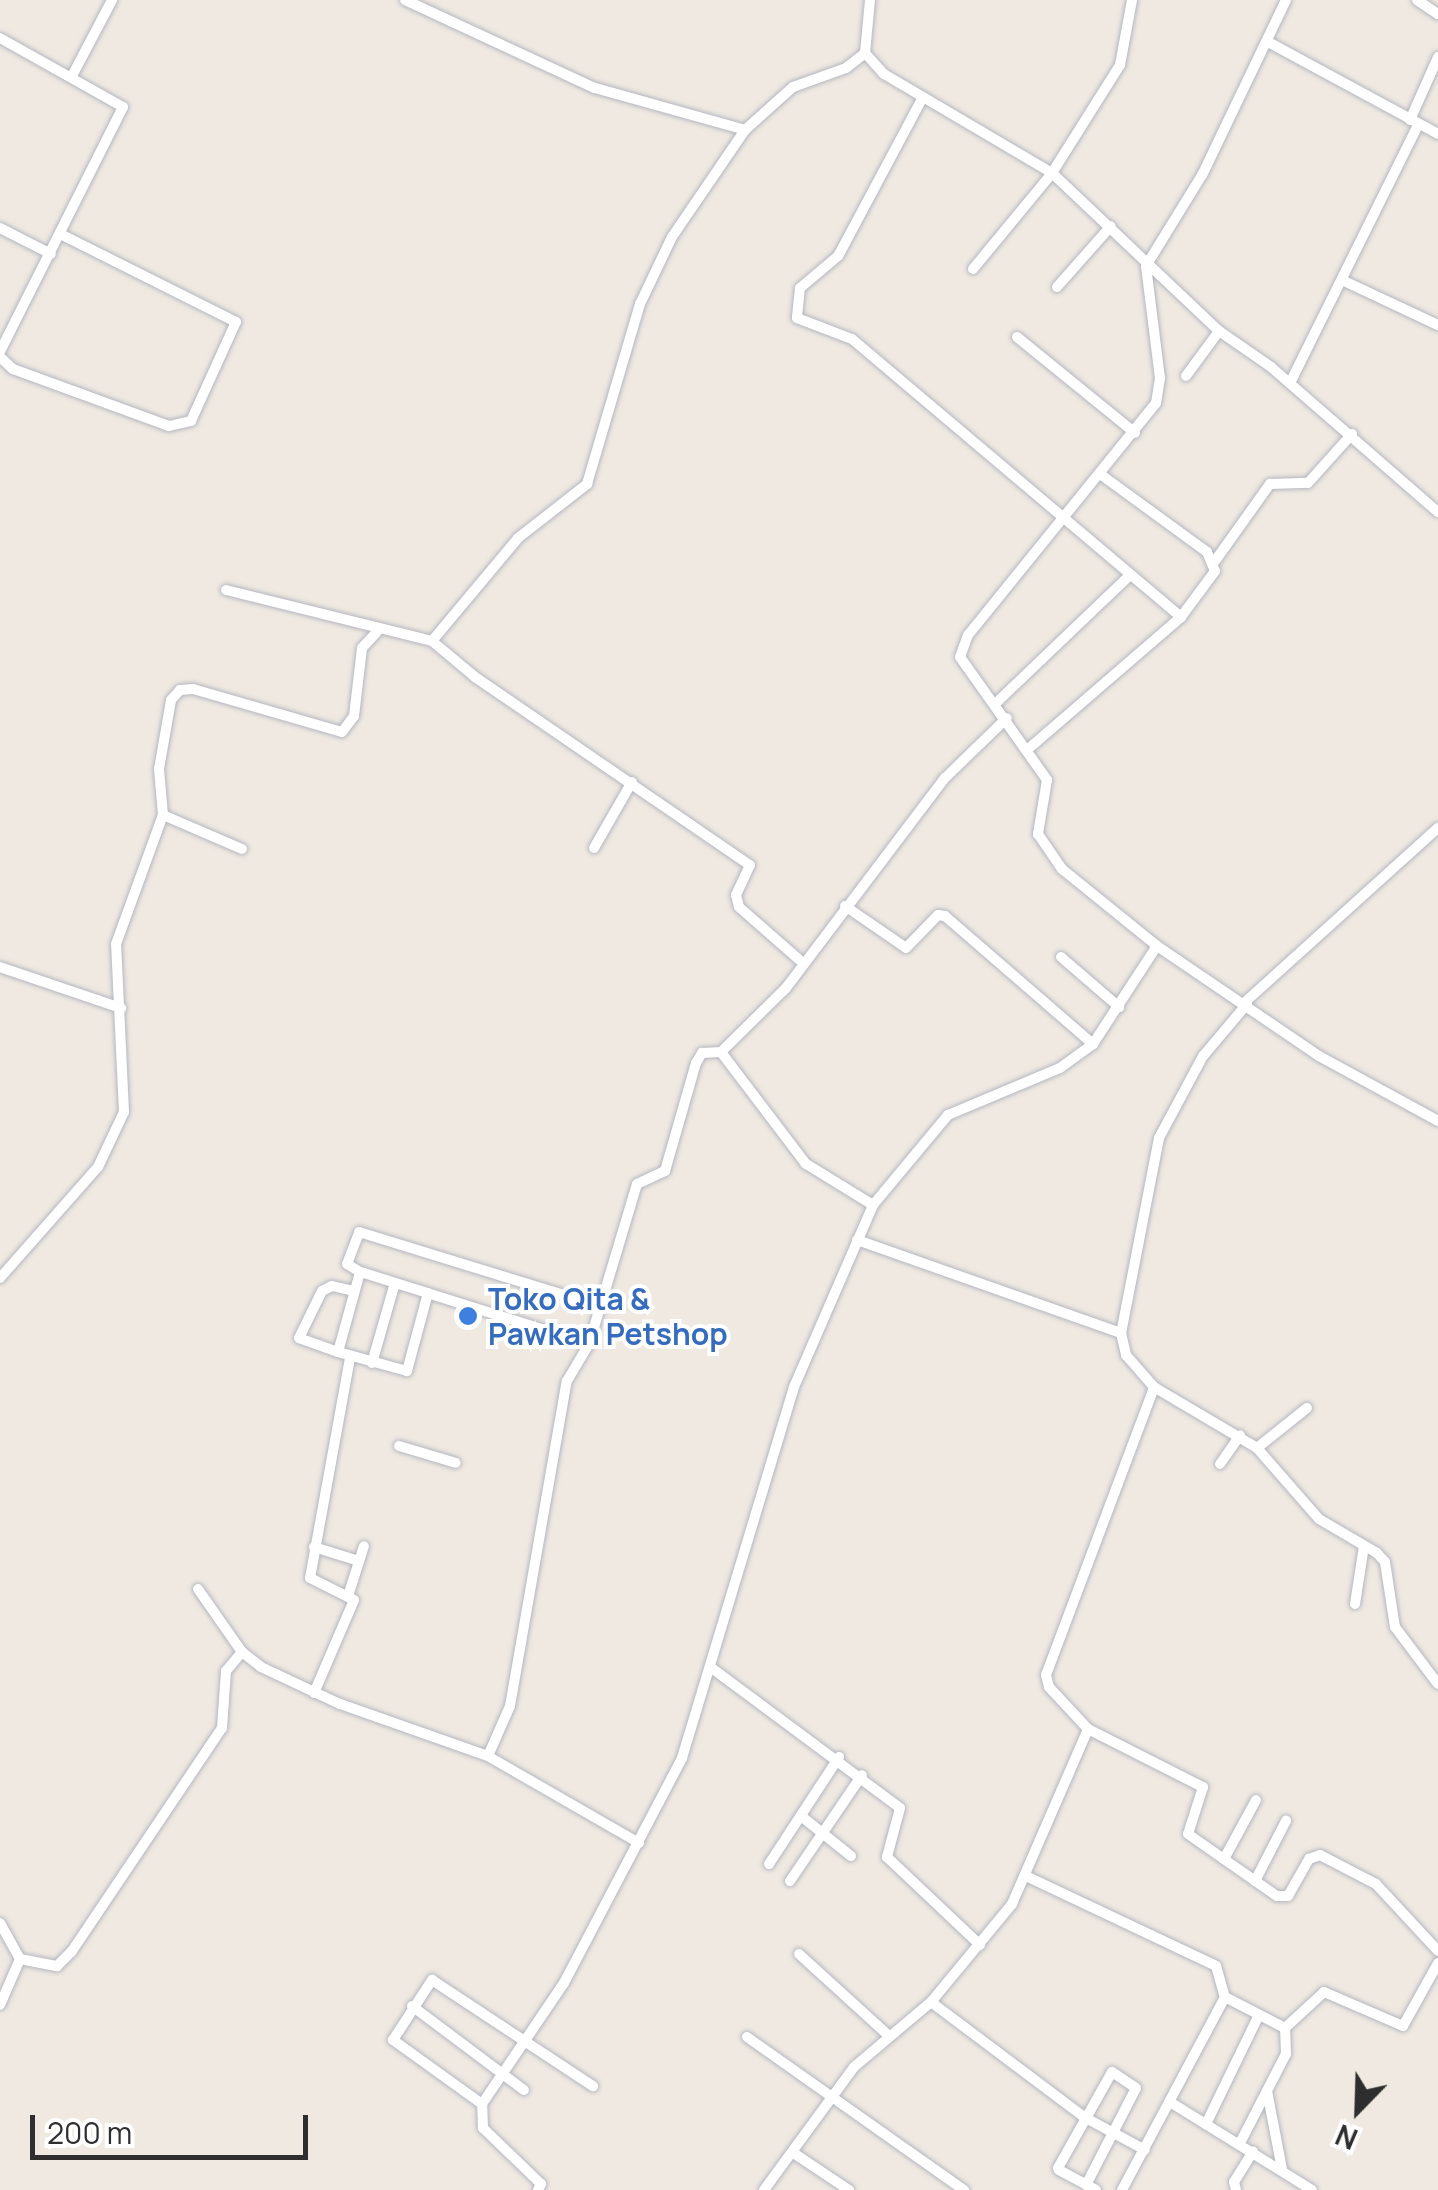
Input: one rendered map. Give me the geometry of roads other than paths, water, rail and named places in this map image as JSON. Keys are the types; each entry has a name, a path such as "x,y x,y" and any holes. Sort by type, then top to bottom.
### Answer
{"street":[{"path":"72,76 112,0"},
{"path":"405,0 595,88 744,130"},
{"path":"432,641 518,538 587,484 640,304 672,237 744,130 793,87 846,68 865,54 870,0"},
{"path":"974,270 1052,173 1120,64 1132,0"},
{"path":"1286,0 1270,42 1146,266 1160,390 1134,432 960,647 962,662 1007,718 1047,780 1038,827 1047,853 1157,946 1385,1096 1438,1121"},
{"path":"1417,0 1438,14"},
{"path":"0,38 119,102 123,113 60,234 0,354 13,370 170,426 191,421 236,322 60,234"},
{"path":"1270,42 1438,134"},
{"path":"865,54 884,74 1052,173 1111,226 1146,266 1220,331 1352,434 1438,512"},
{"path":"1290,383 1344,281 1438,58"},
{"path":"923,97 838,256 800,288 797,318 852,339 1181,617"},
{"path":"1057,288 1111,226"},
{"path":"0,228 51,254"},
{"path":"1344,281 1438,324"},
{"path":"1186,376 1220,331"},
{"path":"1017,336 1134,432"},
{"path":"1028,750 1181,617 1212,580 1214,561 1270,484 1308,482 1352,434"},
{"path":"1100,474 1214,561"},
{"path":"995,704 1130,575"},
{"path":"226,590 378,632 432,641 474,677 750,865 736,896 739,907 803,962"},
{"path":"0,1278 72,1200 112,1142 127,1100 116,944 163,815 158,769 175,694 193,689 342,732 354,716 362,648 378,632"},
{"path":"488,1756 510,1706 567,1381 589,1344 637,1184 665,1171 696,1063 702,1053 721,1052 803,962 946,778 1007,718"},
{"path":"594,848 632,782"},
{"path":"163,815 242,850"},
{"path":"1438,828 1245,1004 1203,1056 1159,1138 1120,1332 1126,1356 1154,1387 1258,1448 1310,1511 1385,1562 1395,1626 1438,1684"},
{"path":"845,906 906,948 938,915 946,916 1094,1044"},
{"path":"552,2190 540,2187 482,2128 482,2104 526,2040 639,1842 682,1758 713,1668 794,1387 856,1240 874,1205 948,1115 1060,1068 1094,1044 1157,946"},
{"path":"1060,957 1119,1007"},
{"path":"0,967 121,1008"},
{"path":"721,1052 806,1164 874,1205"},
{"path":"589,1344 360,1272 347,1264 361,1232 600,1306"},
{"path":"856,1240 1120,1332"},
{"path":"338,1352 360,1272"},
{"path":"372,1363 395,1283"},
{"path":"354,1292 332,1286 322,1292 299,1338 350,1357 408,1371 428,1293"},
{"path":"314,1692 354,1600 349,1593 311,1580 350,1357"},
{"path":"1154,1387 1046,1675 1049,1688 1088,1729 1203,1786 1187,1832 1255,1881 1286,1897 1309,1859 1320,1855 1376,1884 1438,1951"},
{"path":"1258,1448 1307,1408"},
{"path":"1220,1464 1240,1436"},
{"path":"399,1446 456,1463"},
{"path":"314,1546 360,1561"},
{"path":"349,1593 364,1546"},
{"path":"1355,1604 1364,1546"},
{"path":"198,1588 242,1652 256,1664 314,1692 488,1756 639,1842"},
{"path":"20,1959 57,1966 72,1951 222,1728 226,1670 242,1652"},
{"path":"713,1668 839,1757 902,1812 886,1857 980,1945"},
{"path":"764,2190 794,2154 854,2066 930,2002 980,1945 1028,1877 1088,1729"},
{"path":"769,1864 839,1757"},
{"path":"790,1881 862,1775"},
{"path":"1224,1859 1256,1800"},
{"path":"800,1816 851,1856"},
{"path":"1255,1881 1286,1821"},
{"path":"1028,1877 1216,1966 1225,1997 1122,2190"},
{"path":"0,1923 20,1959"},
{"path":"799,1954 889,2036"},
{"path":"0,2004 20,1959"},
{"path":"1240,2142 1286,2054 1286,2028 1324,1992 1404,2026 1438,1963"},
{"path":"482,2104 394,2042 393,2033 435,1980 593,2086"},
{"path":"1225,1997 1286,2028"},
{"path":"930,2002 1084,2117 1146,2150"},
{"path":"412,2006 524,2090"},
{"path":"1206,2124 1260,2015"},
{"path":"747,2036 964,2190"},
{"path":"1108,2072 1135,2084 1091,2187 1058,2168 1084,2117 1108,2072"},
{"path":"1267,2090 1282,2169"},
{"path":"1170,2102 1312,2190"},
{"path":"1236,2190 1233,2184 1253,2151"},
{"path":"794,2154 850,2190"}],"place":[{"name":"Toko Qita & Pawkan Petshop","path":"468,1316"}]}
